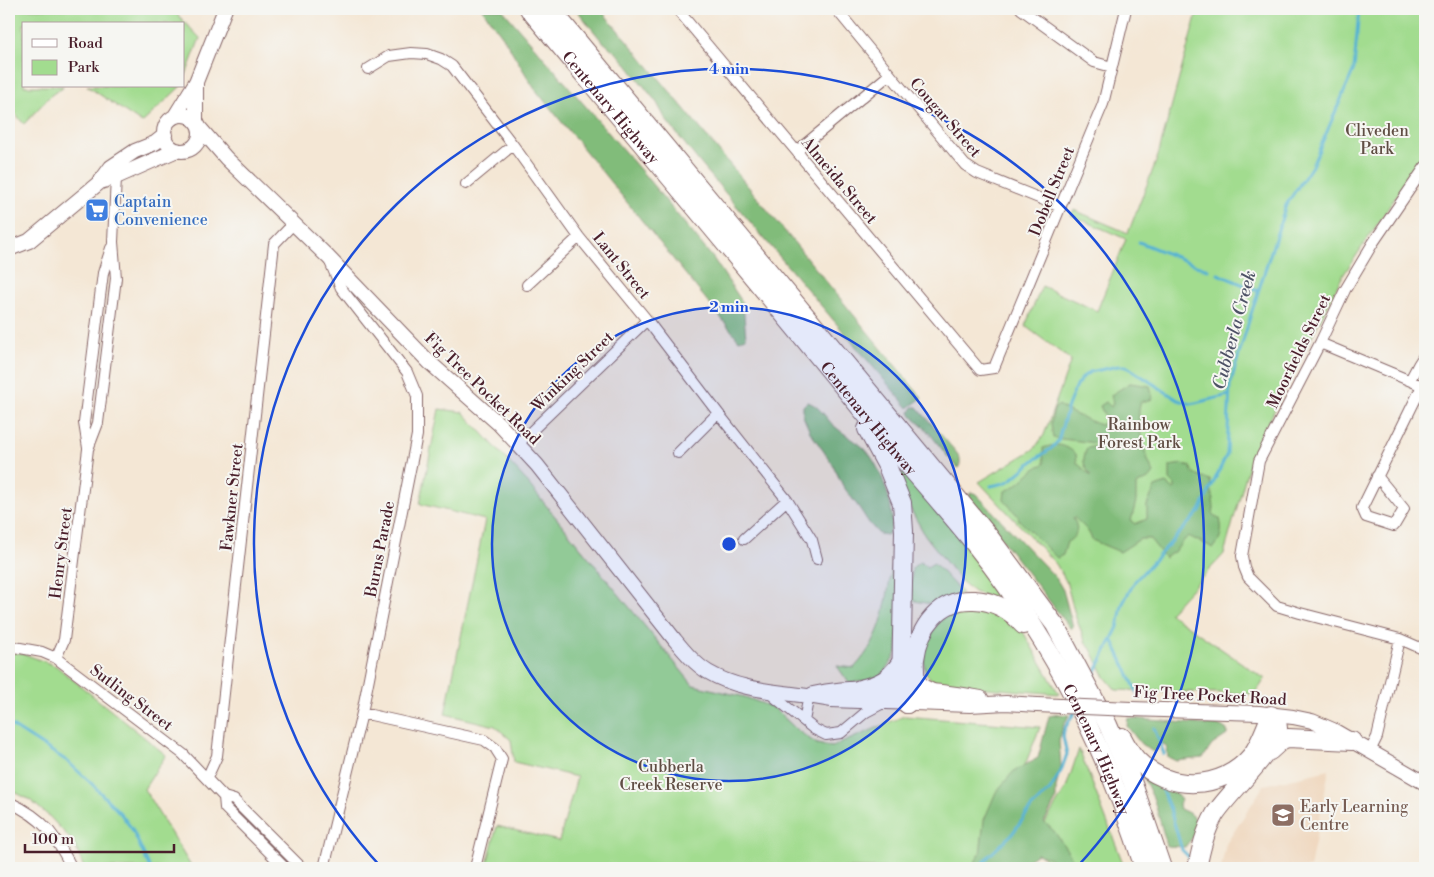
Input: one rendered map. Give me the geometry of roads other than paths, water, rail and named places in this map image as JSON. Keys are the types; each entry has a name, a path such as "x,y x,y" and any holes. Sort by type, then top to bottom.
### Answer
{"highway":[{"name":"Centenary Highway","path":"529,9 978,548 1037,631 1070,688 1110,771 1144,868"},
{"name":"Centenary Highway","path":"551,9 988,535 1049,617 1108,725 1134,789 1162,868"},
{"path":"814,352 871,436 887,466 902,503 904,532 902,660 913,691"},
{"path":"913,691 915,659 919,640 926,624 939,609 957,600 980,600 995,603 1010,611 1024,626 1037,631"},
{"path":"860,689 878,684 888,678 902,660"},
{"path":"1108,725 1122,737 1137,759 1157,774 1183,783 1205,783 1229,774 1246,762 1256,748 1271,714 1276,719 1277,729 1273,740 1258,762"},
{"path":"1197,868 1206,832 1216,814 1229,794 1278,743 1288,738 1297,737 1352,741"}],"main road":[{"path":"182,149 169,144 165,135 167,124 175,116 196,82 225,9"},
{"path":"113,172 193,147 199,138 196,82"},
{"path":"175,116 186,115 197,124"},
{"name":"Fig Tree Pocket Road","path":"197,124 226,158 328,257 429,362 499,424 518,444 675,640 692,659 707,671 726,681 749,688 809,695 831,700 886,702 913,691 970,705 1006,703 1271,714 1312,721 1333,730 1425,783"},
{"path":"9,249 29,241 113,172 135,151 155,143 165,135"},
{"name":"Fig Tree Pocket Road","path":"182,149 204,150 226,158"},
{"name":"Fig Tree Pocket Road","path":"809,695 833,689 913,691 970,696 1006,703"}],"street":[{"name":"Almeida Street","path":"677,9 980,370"},
{"name":"Cougar Street","path":"836,9 965,164 977,173 1061,207"},
{"path":"1021,9 1094,62 1112,67"},
{"name":"Dobell Street","path":"980,370 994,368 1099,115 1126,9"},
{"name":"Lant Street","path":"368,69 389,56 412,53 427,54 441,59 452,66 513,145 579,237 647,320 787,500 812,540 817,559"},
{"path":"797,151 890,75"},
{"path":"466,184 513,145"},
{"name":"Moorfields Street","path":"1400,639 1300,614 1277,606 1248,577 1242,556 1259,462 1354,274 1425,167"},
{"name":"Henry Street","path":"56,658 64,640 88,449 84,423 103,273 113,242 113,172"},
{"name":"Fawkner Street","path":"207,778 217,756 274,244 293,224"},
{"path":"527,285 579,237"},
{"name":"Burns Parade","path":"324,868 362,713 417,435 417,396 408,372 341,288 328,257"},
{"name":"Winking Street","path":"518,444 647,320"},
{"path":"1320,343 1424,387 1377,476 1362,508 1366,517 1394,526 1404,509 1377,476"},
{"path":"1410,380 1425,354"},
{"path":"678,452 718,413"},
{"path":"744,539 787,500"},
{"path":"1370,751 1376,737 1400,639 1425,650"},
{"name":"Sutling Street","path":"9,646 42,652 56,658 183,754 224,796 234,800 302,868"},
{"path":"766,690 821,734 826,735 841,733 866,712 886,702"},
{"path":"804,721 809,695"},
{"path":"362,713 484,740 495,748 502,759 475,868"},
{"name":"Sutling Street","path":"224,796 226,808 285,868"},
{"path":"9,802 38,818 58,842 72,868"}],"waterway":[{"name":"Cubberla Creek","path":"1091,681 1118,627 1122,605 1135,581 1200,511 1227,454 1230,385 1251,314 1286,205 1312,166 1354,69 1359,9"},
{"path":"1139,242 1208,270"},
{"path":"1218,274 1258,291"},
{"path":"991,486 1005,483 1012,479 1052,448 1058,441 1076,386 1090,372 1126,366 1178,400 1191,404 1229,395"},
{"path":"1112,639 1138,694"},
{"name":"Cubberla Creek","path":"980,868 989,856 1012,834 1031,808 1050,790 1061,771 1067,754 1063,737 1064,730 1075,711"},
{"name":"Cubberla Creek","path":"9,724 67,761 92,784 121,814 132,829 150,868"},
{"path":"1154,728 1164,754"},
{"path":"1160,786 1170,809 1182,850 1193,861"}],"place":[{"name":"Captain Convenience","path":"97,210"},
{"name":"Early Learning Centre","path":"1283,815"}],"park label":[{"name":"Cliveden Park","path":"1377,139"},
{"name":"Rainbow Forest Park","path":"1139,433"},
{"name":"Cubberla Creek Reserve","path":"671,775"}]}
